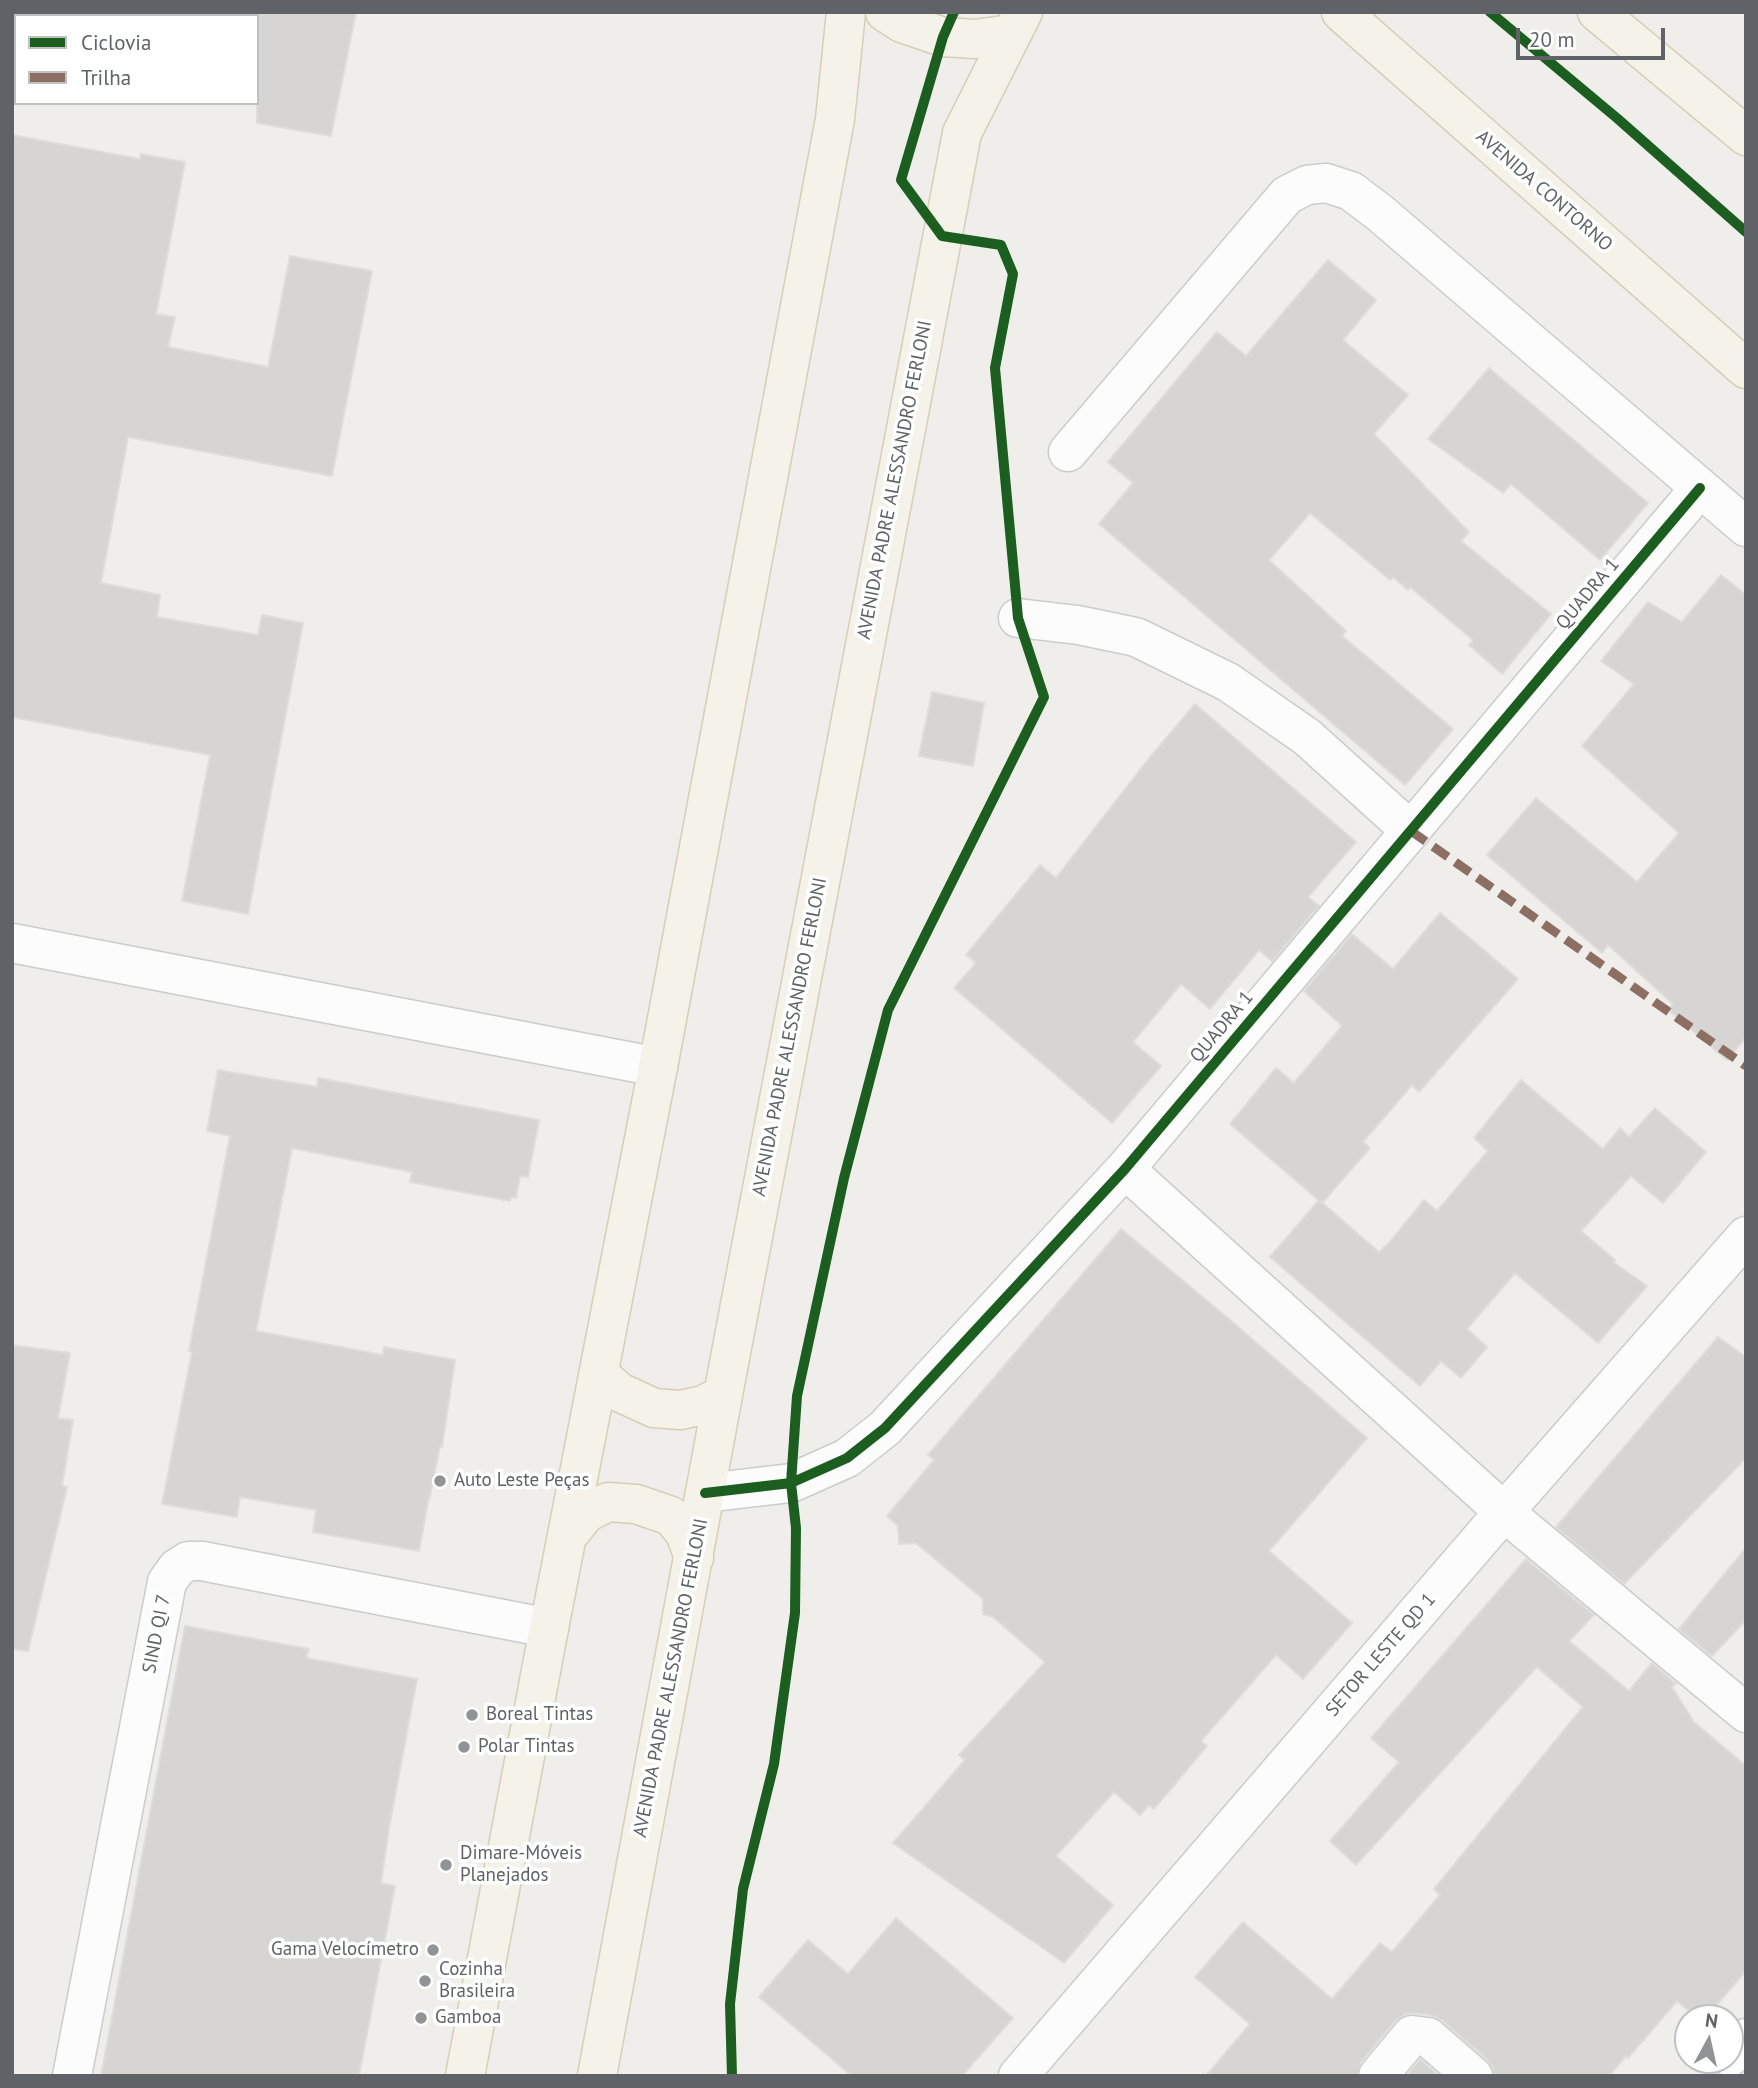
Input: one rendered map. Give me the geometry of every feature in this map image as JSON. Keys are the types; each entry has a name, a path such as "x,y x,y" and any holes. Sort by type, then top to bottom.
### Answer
{"main road":[{"path":"466,2076 835,119 846,12"},
{"path":"885,12 902,23 943,37 975,38 1017,23"},
{"name":"AVENIDA CONTORNO","path":"1341,12 1746,369"},
{"path":"1597,12 1746,136"},
{"name":"AVENIDA PADRE ALESSANDRO FERLONI","path":"600,2072 723,1395 962,133 1017,23"},
{"path":"600,1375 619,1392 654,1408 681,1410 704,1405 723,1395"},
{"path":"569,1534 586,1513 608,1502 636,1504 671,1516 685,1533 694,1558"}],"street":[{"path":"1068,452 1287,195 1307,185 1326,183 1351,191 1380,213 1746,527"},
{"name":"QUADRA 1","path":"705,1493 791,1483 847,1458 884,1428 1125,1169 1700,488"},
{"path":"1018,618 1078,625 1136,637 1228,682 1307,737 1411,831"},
{"path":"12,943 658,1067"},
{"path":"1125,1169 1504,1513 1746,1713"},
{"name":"SETOR LESTE QD 1","path":"1018,2076 1746,1236"},
{"name":"SIND QI 7","path":"72,2076 167,1582 177,1568 188,1561 202,1561 549,1628"},
{"path":"1378,2076 1412,2035 1428,2037 1473,2076"}],"building":[{"path":"356,12 331,136 257,123 257,14"},
{"path":"12,135 140,159 141,154 185,162 156,314 175,317 168,347 268,367 290,256 372,271 332,476 128,437 101,583 160,595 157,617 258,635 262,615 303,623 248,914 182,901 210,755 12,717"},
{"path":"1328,260 1376,300 1343,340 1408,395 1374,434 1469,532 1461,541 1551,614 1502,674 1469,645 1473,640 1410,587 1408,590 1393,577 1390,580 1310,513 1269,560 1346,631 1342,636 1453,729 1405,785 1099,524 1133,483 1108,462 1217,332 1246,356"},
{"path":"1489,368 1648,503 1600,560 1511,484 1503,493 1428,439"},
{"path":"1721,575 1746,595 1746,1037 1727,1060 1668,1010 1673,1004 1608,945 1602,953 1487,855 1536,798 1637,882 1679,833 1582,746 1634,684 1601,661 1648,602 1682,622"},
{"path":"932,692 984,703 973,766 919,756"},
{"path":"1195,704 1356,842 1308,897 1319,906 1272,961 1259,950 1210,1009 1181,984 1133,1042 1161,1066 1112,1123 954,988 976,963 966,955 1040,865 1056,878"},
{"path":"1440,913 1518,979 1419,1092 1412,1085 1363,1142 1370,1148 1322,1203 1230,1124 1276,1068 1294,1083 1342,1026 1304,991 1352,934 1393,969"},
{"path":"218,1070 317,1087 318,1078 539,1120 528,1177 520,1176 516,1198 511,1197 510,1201 410,1182 412,1172 292,1148 256,1331 383,1355 384,1347 455,1360 442,1447 440,1446 419,1551 313,1532 316,1510 240,1497 237,1517 162,1504 230,1136 207,1131"},
{"path":"1521,1080 1603,1149 1620,1128 1629,1137 1655,1108 1706,1152 1663,1203 1631,1176 1581,1231 1615,1260 1613,1262 1647,1286 1598,1343 1515,1273 1467,1329 1487,1347 1461,1378 1441,1361 1420,1386 1270,1257 1319,1200 1379,1252 1424,1200 1437,1211 1488,1151 1474,1138"},
{"path":"1121,1229 1367,1438 1269,1551 1352,1623 1303,1679 1276,1655 1201,1741 1207,1746 1154,1809 1149,1805 1140,1815 1114,1792 1056,1856 1113,1905 1064,1963 893,1843 965,1760 959,1755 1045,1662 993,1617 983,1614 983,1599 916,1543 899,1544 898,1526 887,1516 934,1460 928,1455"},
{"path":"1718,1337 1746,1357 1746,1458 1624,1584 1556,1527"},
{"path":"12,1345 70,1353 58,1418 73,1420 62,1486 67,1487 28,1651 12,1649"},
{"path":"1746,1548 1746,1620 1712,1656 1679,1629"},
{"path":"1526,1559 1594,1615 1569,1641 1629,1691 1652,1663 1676,1684 1672,1687 1694,1722 1746,1766 1746,1971 1717,2004 1681,2004 1677,2001 1609,2076 1494,2076 1493,2068 1487,2059 1442,2020 1415,2013 1405,2014 1395,2021 1361,2062 1357,2076 1206,2076 1250,2024 1195,1977 1243,1922 1332,1999 1380,1943 1392,1952 1440,1895 1434,1889 1583,1707 1537,1667 1356,1865 1330,1841 1399,1762 1371,1738"},
{"path":"185,1626 309,1649 306,1658 417,1679 381,1883 395,1886 359,2076 101,2076"},
{"path":"896,1918 1013,2018 962,2076 852,2076 759,1997 808,1940 848,1974"},
{"path":"1420,2059 1439,2076 1407,2076"}],"marked path":[{"path":"1411,831 1746,1066"}],"cycle path":[{"path":"732,2076 730,2004 743,1889 774,1764 795,1613 796,1528 791,1483 797,1396 844,1178 888,1010 1044,697 1018,618 995,368 1013,274 1001,245 942,236 901,180 943,37 954,12"},
{"path":"1490,12 1618,119 1746,232"},
{"path":"705,1493 791,1483 847,1458 885,1428 1125,1169 1700,488"}],"place":[{"name":"Auto Leste Peças","path":"440,1481"},
{"name":"Boreal Tintas","path":"472,1715"},
{"name":"Polar Tintas","path":"464,1747"},
{"name":"Dimare-Móveis Planejados","path":"446,1865"},
{"name":"Gama Velocímetro","path":"433,1950"},
{"name":"Cozinha Brasileira","path":"425,1981"},
{"name":"Gamboa","path":"421,2018"}]}
